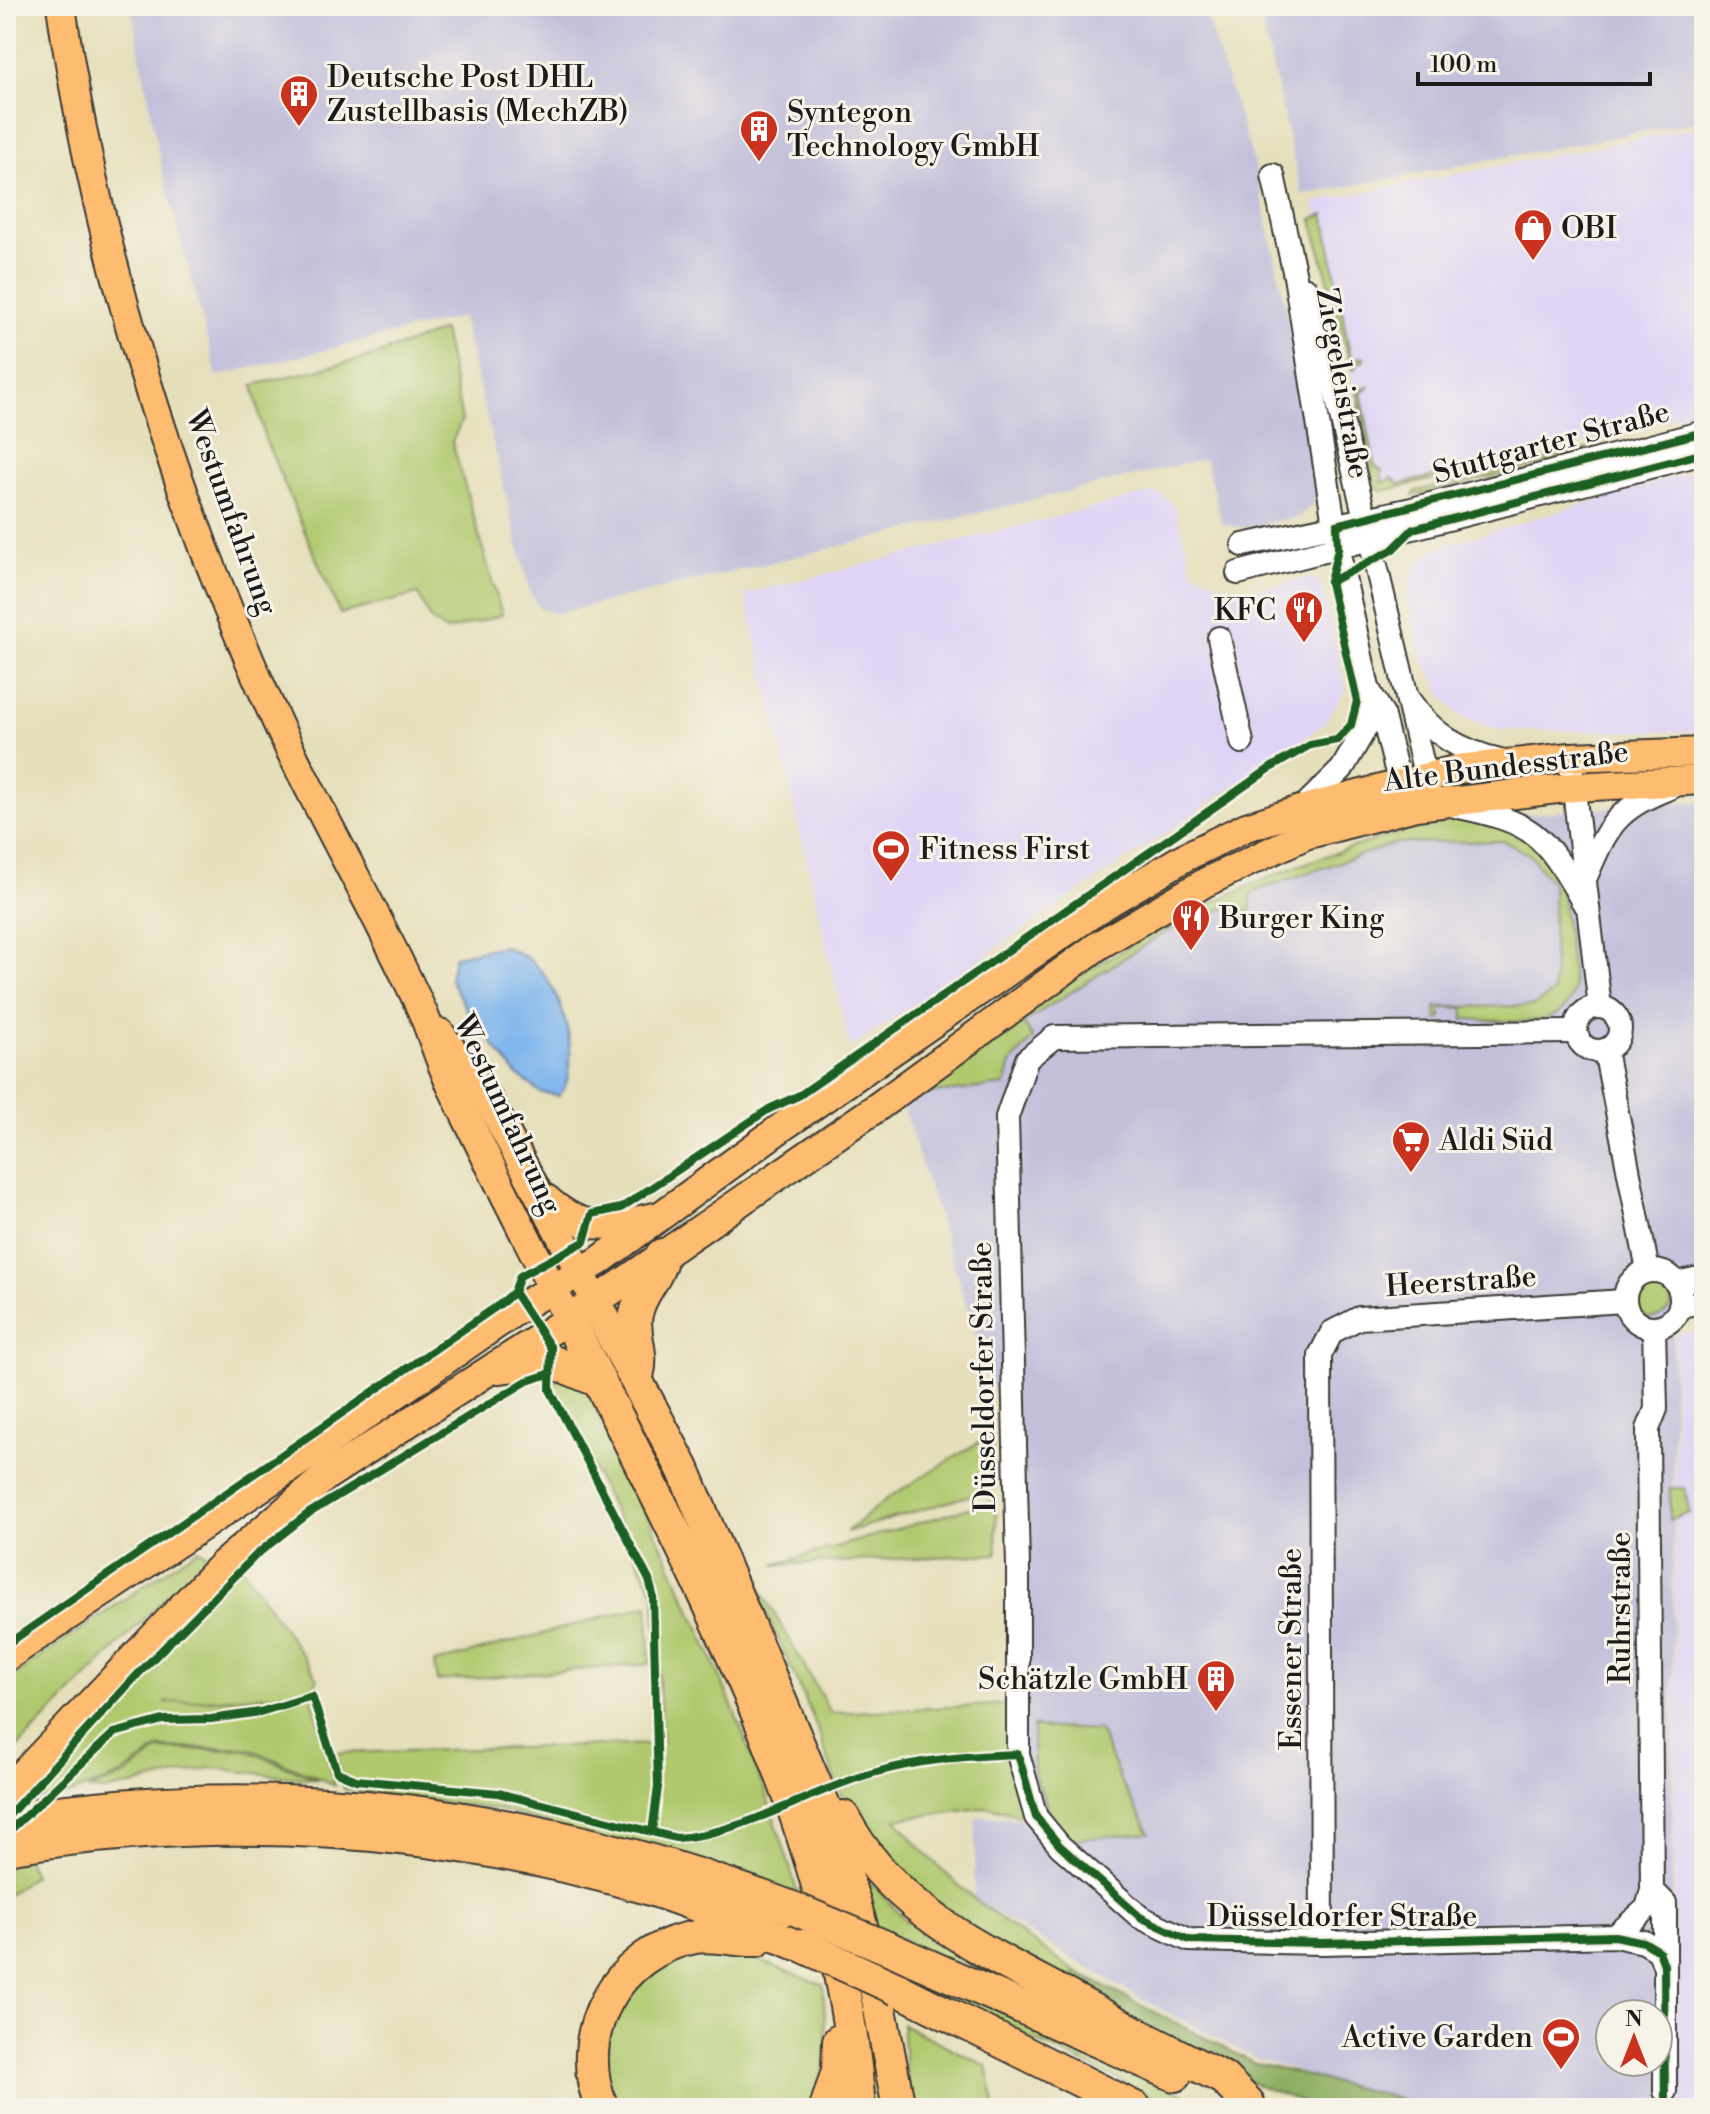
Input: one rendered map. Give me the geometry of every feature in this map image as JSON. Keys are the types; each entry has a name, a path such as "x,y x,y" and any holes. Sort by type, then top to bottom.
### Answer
{"highway":[{"path":"636,1379 641,1359 636,1315 641,1298 659,1274 662,1255"},
{"path":"595,1302 683,1469 811,1772 842,1858 869,1952 899,2108"},
{"path":"569,1320 695,1572 776,1759 811,1861 847,2016 859,2108"},
{"path":"498,1367 551,1361 599,1381"},
{"path":"811,1772 837,1806 871,1864 920,1911 985,1953 1223,2078 1256,2105"},
{"path":"11,1838 57,1811 141,1803 240,1799 347,1803 452,1815 533,1830 651,1860 794,1932 897,1989 1135,2108"},
{"path":"11,1838 200,1829 313,1830 397,1837 492,1851 589,1873 794,1932 888,1948 1112,2049 1256,2105"},
{"path":"602,2108 593,2080 592,2039 604,2003 633,1967 672,1943 696,1937 794,1932"},
{"path":"826,2108 838,2071 838,2044 847,2016"}],"main road":[{"name":"Westumfahrung","path":"62,10 80,111 128,310 190,505 275,717 422,1012 450,1082 569,1320"},
{"name":"Alte Bundesstraße","path":"6,1792 184,1603 267,1524 374,1443 569,1320 876,1108 1099,945 1206,882 1305,835 1423,796 1509,762 1704,752"},
{"name":"Alte Bundesstraße","path":"6,1657 664,1216 782,1127 1106,904 1185,857 1246,827 1300,810 1423,796 1696,780"},
{"name":"Westumfahrung","path":"422,1012 489,1101 595,1302"},
{"path":"541,1195 566,1217 589,1225 664,1216"}],"street":[{"name":"Ziegeleistraße","path":"1273,175 1295,276 1337,525 1338,549 1368,688 1365,729 1342,769 1300,810"},
{"name":"Ziegeleistraße","path":"1295,276 1310,293 1403,690 1423,796"},
{"name":"Stuttgarter Straße","path":"1356,490 1376,507 1413,519 1704,432"},
{"name":"Stuttgarter Straße","path":"1238,573 1338,549 1366,530 1704,453"},
{"path":"1376,572 1413,519"},
{"name":"Stuttgarter Straße","path":"1243,545 1337,525 1366,530"},
{"path":"1219,638 1242,742"},
{"name":"Ziegeleistraße","path":"1368,688 1423,796"},
{"name":"Ziegeleistraße","path":"1403,690 1425,723 1464,752 1509,762"},
{"path":"1570,757 1600,1007"},
{"path":"1585,881 1612,823 1636,801 1696,780"},
{"path":"1423,796 1506,817 1542,838 1586,907"},
{"path":"1600,1007 1609,1010 1620,1029 1617,1040 1605,1050 1589,1049 1575,1032 1578,1019 1586,1011 1600,1007"},
{"name":"Düsseldorfer Straße","path":"1575,1032 1054,1037 1027,1059 1007,1117 1018,1566 1018,1754 1036,1817 1060,1846 1140,1917 1189,1940 1322,1943 1615,1936"},
{"path":"1605,1050 1648,1271"},
{"path":"1648,1271 1663,1273 1676,1283 1680,1306 1670,1321 1654,1327 1637,1323 1624,1301 1633,1278 1648,1271"},
{"path":"1676,1283 1704,1277"},
{"name":"Heerstraße","path":"1320,1355 1332,1332 1359,1318 1624,1301"},
{"path":"1680,1306 1704,1302"},
{"name":"Ruhrstraße","path":"1654,1327 1656,1409 1648,1429 1652,1890 1665,1903 1668,1948 1664,1965 1665,2091"},
{"name":"Essener Straße","path":"1320,1355 1322,1943"},
{"path":"1615,1936 1647,1908 1652,1890"},
{"path":"1615,1936 1644,1942 1659,1951 1664,1965"}],"shaded area":[{"name":"Syntegon Technology GmbH","path":"131,6 1203,6 1254,163 1283,294 1319,492 1312,506 1298,517 1243,528 1222,524 1205,459 555,614 540,608 530,593 462,317 217,376 160,161"},
{"path":"1258,6 1704,6 1704,120 1302,195"},
{"path":"1704,126 1704,407 1598,439 1387,489 1375,481 1314,202"},
{"path":"1704,468 1704,732 1500,730 1462,717 1445,699 1421,655 1408,596 1413,571 1434,549"},
{"path":"1152,493 1163,495 1175,507 1193,571 1241,593 1310,578 1321,583 1346,690 1322,726 850,1048 745,594"},
{"path":"1704,801 1704,1307 1689,1308 1673,1329 1672,1998 1594,1998 1594,2078 1672,2078 1672,2108 1444,2108 1314,2077 1257,2059 1139,1998 974,1900 976,1817 1026,1818 1006,1429 903,1107 1081,977 1251,885 1471,818"},
{"path":"1704,1331 1704,2108 1674,2108 1675,1334"}],"green space":[{"path":"1324,214 1351,359 1364,357 1364,361 1356,363 1355,370 1352,370 1312,219"},
{"path":"443,330 462,420 452,442 502,615 446,631 430,619 418,594 340,614 265,439 253,385 374,356"},
{"path":"1370,387 1361,392 1375,466 1382,471 1382,483 1392,478 1400,484 1461,470 1462,473 1382,491 1374,485 1357,389"},
{"path":"1600,446 1576,456 1413,496 1416,491"},
{"path":"1458,819 1497,819 1526,832 1560,877 1574,989 1568,1003 1558,1013 1545,1019 1513,1022 1464,1019 1464,1008 1441,1008 1441,1019 1437,1019 1436,1007 1533,1006 1554,992 1553,884 1529,854 1503,841 1396,843 1251,892 1251,912 1223,908 1165,932 1023,1023 1033,1038 1011,1063 1005,1085 925,1094 1049,996 1145,937 1195,911 1297,866 1403,832"},
{"path":"1652,1278 1666,1284 1672,1298 1666,1312 1652,1318 1638,1312 1632,1298 1638,1284"},
{"path":"572,1375 588,1390 704,1639 756,1766 799,1897 500,1810 344,1789 335,1753 662,1744 655,1595 551,1384"},
{"path":"991,1435 995,1488 846,1532 889,1497"},
{"path":"1670,1488 1685,1488 1689,1513 1670,1519"},
{"path":"996,1500 997,1554 774,1565"},
{"path":"198,1549 208,1554 6,1759 6,1681"},
{"path":"742,1557 831,1713 1011,1704 1022,1807 1018,1815 990,1807 896,1819 958,1885 1076,1972 1068,1986 991,1946 869,1845 842,1797 812,1715"},
{"path":"240,1565 318,1678 311,1692 163,1703 311,1694 335,1785 248,1748 159,1748 121,1775 68,1795 11,1804"},
{"path":"648,1605 650,1664 437,1681 434,1663"},
{"path":"1033,1727 1099,1730 1121,1782 1150,1833 1062,1840 1034,1775"},
{"path":"159,1750 246,1750 319,1780 211,1768 104,1791 88,1790 124,1776"},
{"path":"27,1859 34,1875 6,1896 6,1864"},
{"path":"857,1868 906,1921 1054,2011 873,1927"},
{"path":"705,1950 740,1953 823,1985 827,2054 817,2108 612,2108 604,2091 611,2014 634,1982 667,1960"},
{"path":"891,1962 1215,2108 1178,2108 894,1974"},
{"path":"1076,1972 1254,2063 1438,2108 1317,2108 1242,2079 1069,1986"},
{"path":"854,2001 871,2009 886,2108 868,2108"},
{"path":"902,2024 987,2066 996,2108 909,2108"}],"water":[{"path":"503,946 528,959 542,972 560,1006 570,1045 570,1064 567,1082 559,1096 540,1092 516,1074 467,1011 450,979 454,956"}],"cycle path":[{"path":"6,1645 503,1302 514,1292 520,1276 584,1242 592,1214 621,1208 769,1109 800,1095 1272,767 1310,745 1337,740 1351,725 1357,701 1330,582 1338,549 1337,525 1704,432"},
{"path":"1330,582 1392,550 1413,529 1704,453"},
{"path":"514,1292 551,1348 550,1390 649,1580 653,1595 658,1787 652,1832"},
{"path":"9,1815 138,1674 257,1554 309,1513 527,1381 549,1374"},
{"path":"6,1834 114,1733 163,1720 211,1719 260,1712 312,1696 337,1772 356,1780 498,1793 676,1838 726,1829 891,1768 945,1759 1018,1754 1036,1817 1060,1846 1140,1917 1189,1940 1322,1943 1615,1936 1644,1942 1659,1951 1664,1965 1665,2108"}],"place":[{"name":"Deutsche Post DHL Zustellbasis (MechZB)","path":"299,128"},
{"name":"Syntegon Technology GmbH","path":"759,163"},
{"name":"OBI","path":"1533,262"},
{"name":"KFC","path":"1304,644"},
{"name":"Fitness First","path":"891,883"},
{"name":"Burger King","path":"1191,952"},
{"name":"Aldi Süd","path":"1411,1174"},
{"name":"Schätzle GmbH","path":"1216,1713"},
{"name":"Active Garden","path":"1561,2071"}]}
